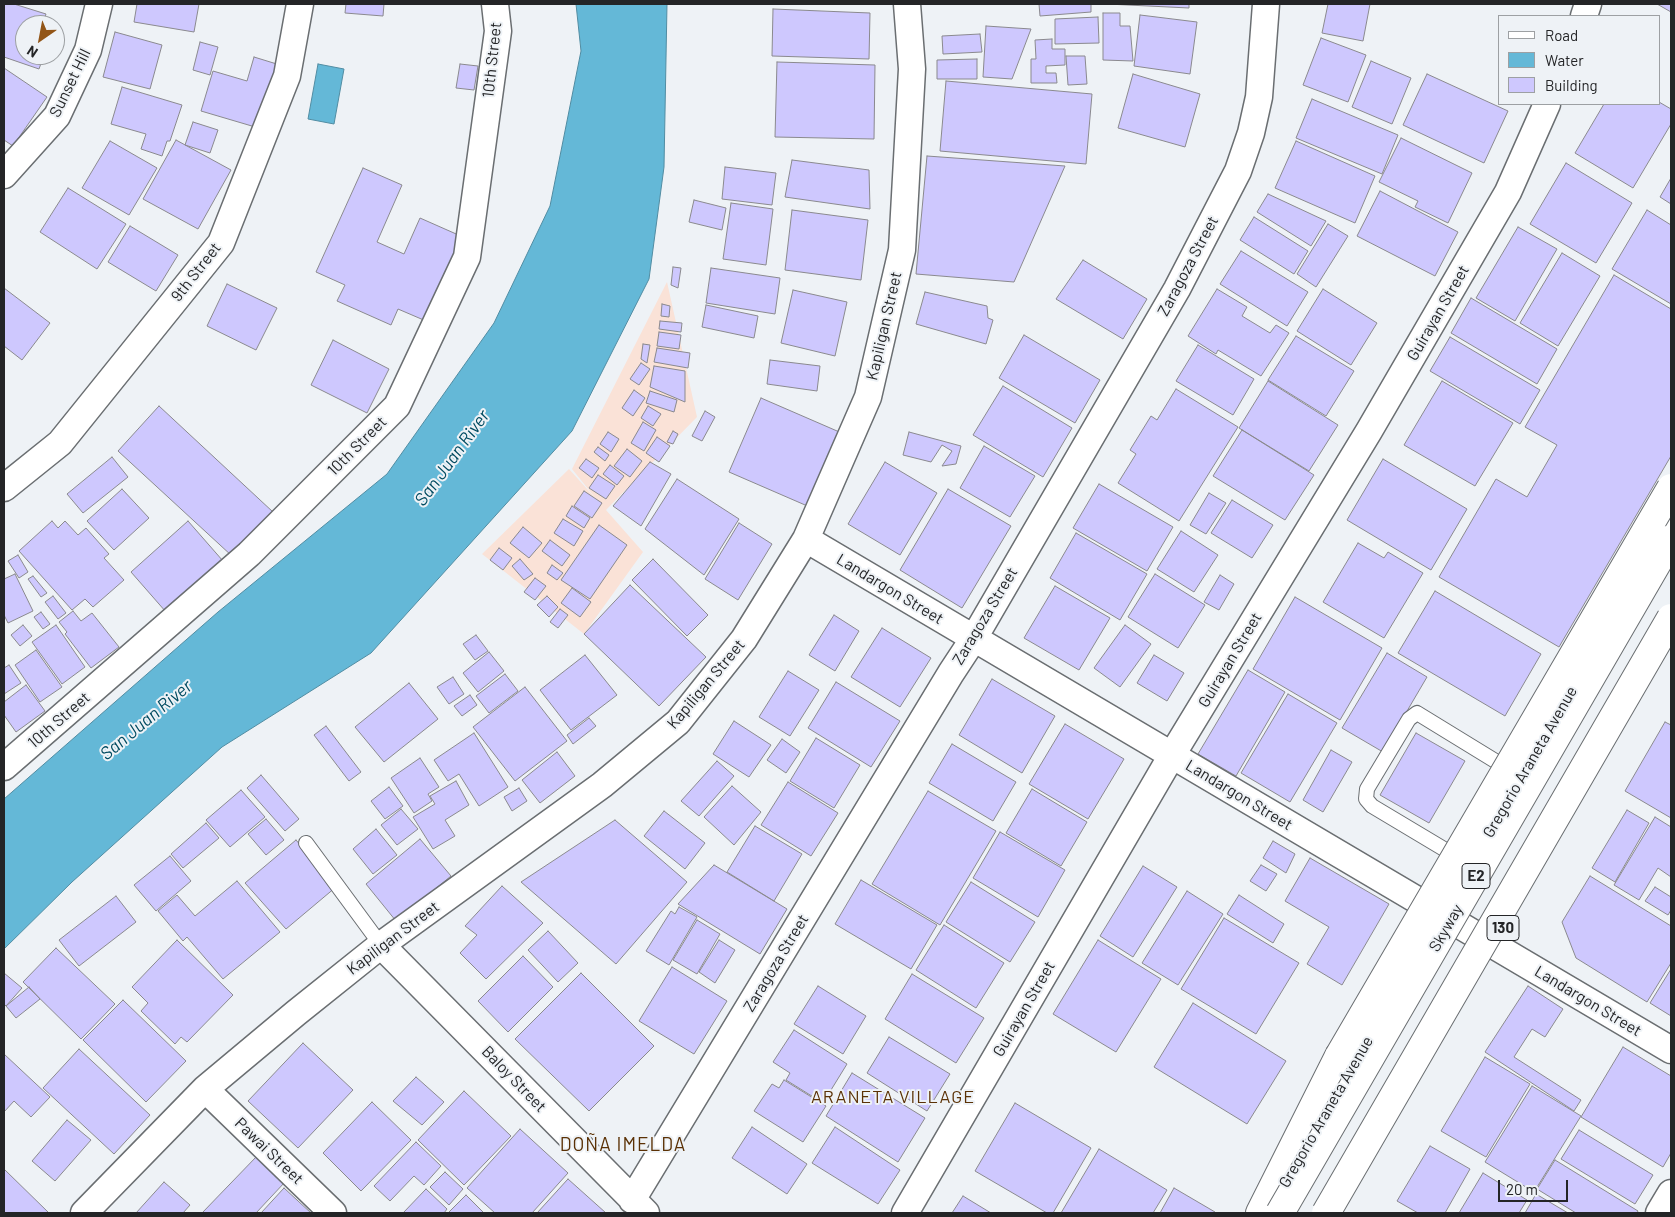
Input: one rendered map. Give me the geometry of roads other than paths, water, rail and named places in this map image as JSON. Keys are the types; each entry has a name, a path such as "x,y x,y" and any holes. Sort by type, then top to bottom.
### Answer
{"main road":[{"path":"1260,1213 1339,1056 1671,488"},
{"name":"Gregorio Araneta Avenue","path":"1267,1213 1671,519"},
{"name":"Skyway","path":"1280,1213 1671,539"},
{"path":"1534,722 1587,641 1630,590"},
{"name":"E2","path":"1326,1213 1671,618"},
{"name":"130","path":"1336,1213 1671,644"}],"street":[{"name":"Sunset Hill","path":"4,175 57,116 88,50 100,4"},
{"name":"9th Street","path":"4,488 60,443 221,242 287,76 300,4"},
{"name":"10th Street","path":"4,767 249,554 397,406 467,256 498,31 496,4"},
{"name":"Kapiligan Street","path":"84,1213 205,1089 382,945 602,785 678,722 744,639 806,539 868,397 902,250 912,69 907,4"},
{"name":"Zaragoza Street","path":"639,1207 1178,289 1238,171 1251,133 1259,97 1266,4"},
{"name":"Guirayan Street","path":"905,1213 1172,755 1369,431 1508,192 1547,105"},
{"name":"Landargon Street","path":"806,539 1671,1050"},
{"name":"Baloy Street","path":"382,945 639,1207"},
{"name":"Pawai Street","path":"205,1089 333,1213"},
{"path":"1660,1213 1671,1193"}],"lane":[{"path":"1470,864 1372,806 1366,799 1367,789 1409,718 1417,713 1521,777"},
{"path":"306,843 382,945"}],"water":[{"name":"San Juan River","path":"576,4 667,4 664,167 649,279 572,431 371,653 222,747 72,882 4,949 4,799 218,612 387,474 494,323 550,206 581,51"},
{"path":"318,64 344,69 334,124 308,119"}],"district":[{"name":"ARANETA VILLAGE","path":"893,1097"},
{"name":"DOÑA IMELDA","path":"623,1145"}]}
